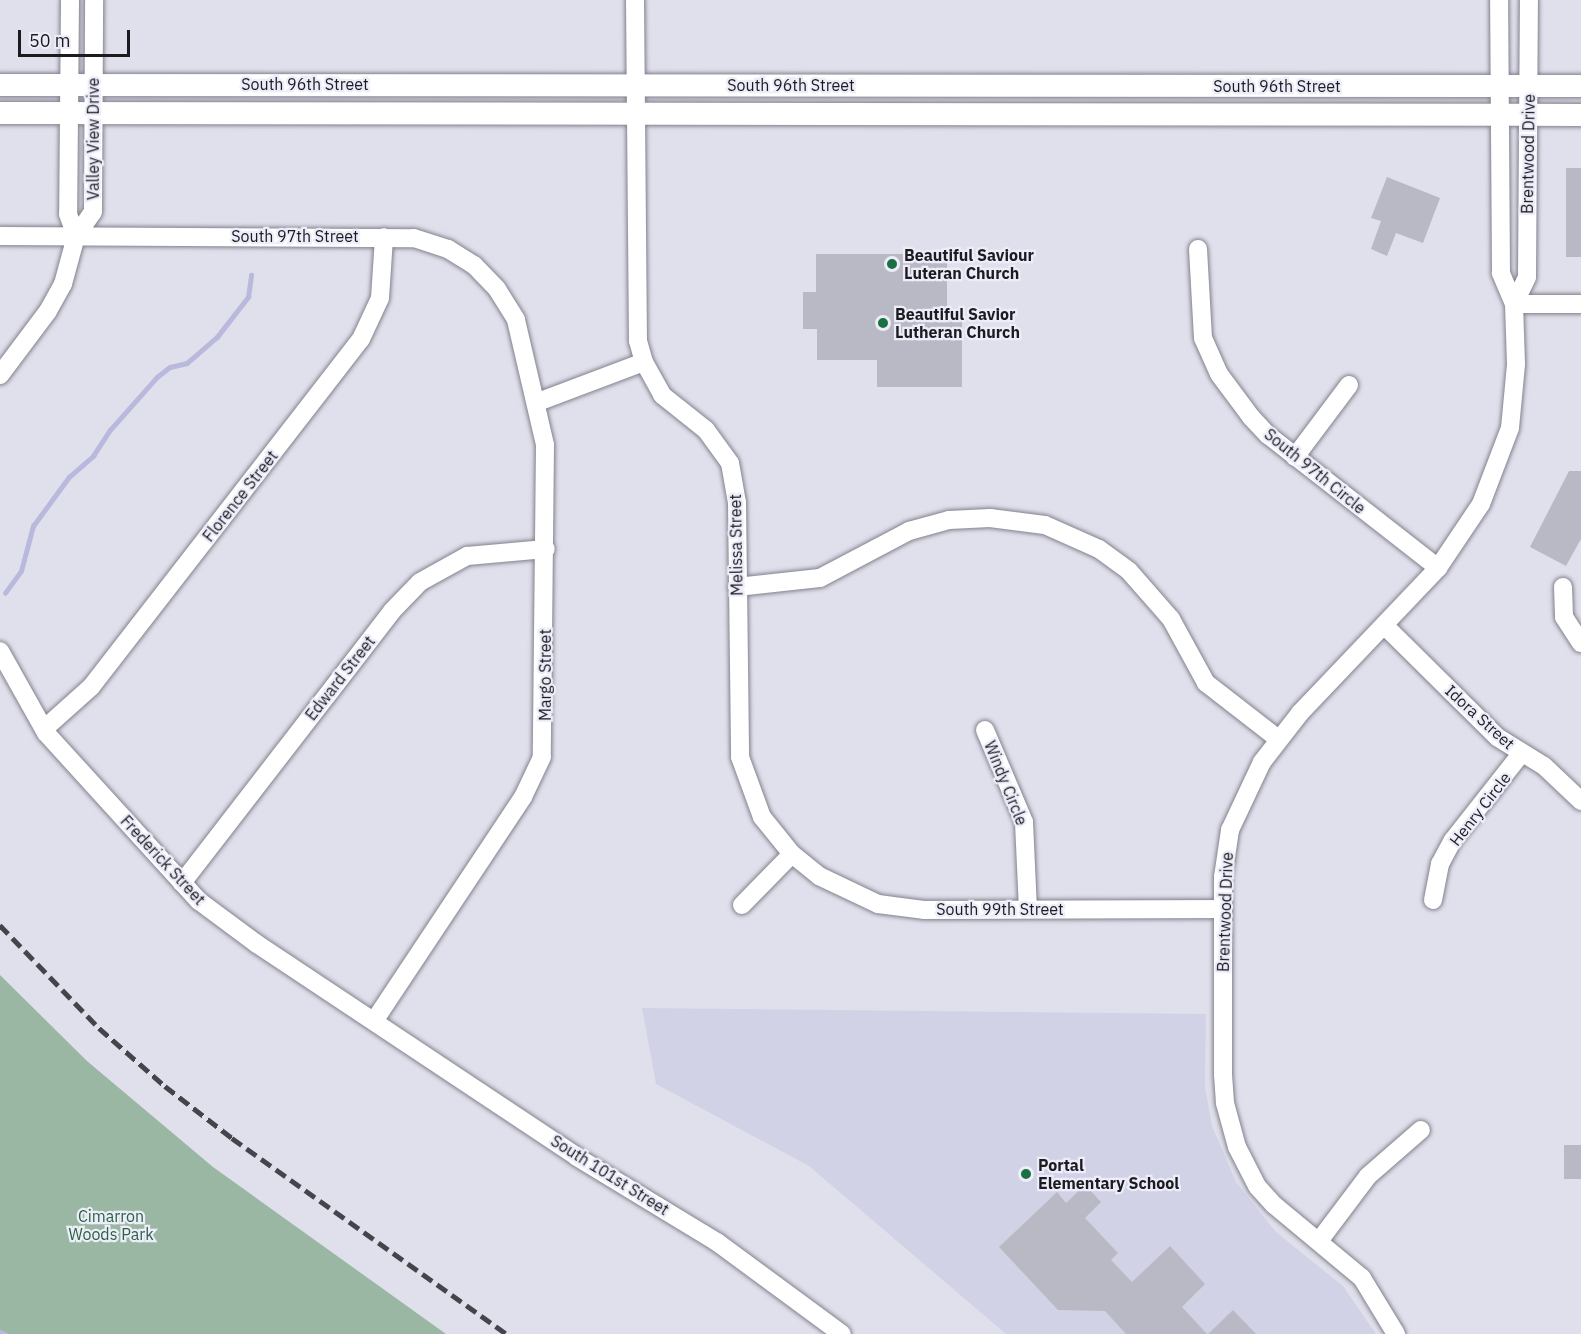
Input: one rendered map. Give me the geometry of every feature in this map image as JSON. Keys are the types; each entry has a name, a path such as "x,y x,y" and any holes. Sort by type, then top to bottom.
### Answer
{"main road":[{"name":"South 96th Street","path":"0,84 1581,86"},
{"name":"South 96th Street","path":"0,113 636,112 1581,115"}],"street":[{"name":"Valley View Drive","path":"70,0 68,214 76,236"},
{"name":"Valley View Drive","path":"0,375 58,293 72,260 76,236 93,212 94,0"},
{"name":"Melissa Street","path":"635,0 635,312 644,362 662,395 706,430 730,464 737,502 740,757 762,817 792,854"},
{"name":"Brentwood Drive","path":"1396,1334 1362,1278 1257,1186 1230,1127 1223,1075 1222,909 1230,830 1248,786 1277,738 1438,568 1481,504 1510,428 1515,392 1514,304 1501,273 1499,0"},
{"name":"Brentwood Drive","path":"1514,304 1527,277 1529,0"},
{"path":"0,236 76,236"},
{"name":"South 97th Street","path":"76,236 414,238 448,249 474,265 497,289"},
{"name":"Florence Street","path":"44,729 91,687 361,339 380,298 384,237"},
{"name":"South 97th Circle","path":"1198,249 1199,314 1209,355 1251,417 1295,456 1438,568"},
{"name":"Margo Street","path":"374,1021 537,771 544,737 546,453 538,402 516,320 497,289"},
{"path":"1514,304 1581,304"},
{"path":"538,402 644,362"},
{"path":"1295,456 1349,385"},
{"path":"737,587 820,578 909,531 949,520 990,518 1045,525 1099,549 1129,571 1171,619 1206,683 1277,738"},
{"name":"Edward Street","path":"182,883 392,611 420,582 467,555 546,549"},
{"path":"1563,587 1563,617 1581,643"},
{"name":"Idora Street","path":"1385,626 1471,712 1521,754 1544,766 1581,801"},
{"name":"Frederick Street","path":"0,651 44,729 182,883 226,923 374,1021"},
{"name":"Windy Circle","path":"984,730 1024,822 1028,909"},
{"name":"Henry Circle","path":"1433,900 1440,864 1453,840 1521,754"},
{"path":"742,905 792,854"},
{"name":"South 99th Street","path":"792,854 838,888 878,904 924,910 1222,909"},
{"name":"South 101st Street","path":"374,1021 577,1156 717,1242 842,1334"},
{"path":"1319,1241 1368,1176 1421,1130"}],"shaded area":[{"name":"Portal Elementary School","path":"642,1008 1206,1014 1205,1087 1212,1126 1236,1182 1276,1232 1343,1286 1376,1334 1006,1334 809,1166 656,1084"}],"green space":[{"name":"Cimarron Woods Park","path":"0,975 87,1061 213,1167 446,1334 0,1334"}],"building":[{"path":"1566,168 1581,168 1581,257 1566,257"},
{"path":"1387,177 1440,198 1423,243 1396,233 1387,256 1371,249 1381,221 1371,218"},
{"name":"Beautiful Savior Lutheran Church","path":"816,254 947,254 947,316 962,316 962,387 877,387 877,360 817,360 817,329 803,329 803,292 816,292"},
{"path":"1569,471 1581,471 1581,539 1566,566 1530,547"},
{"path":"1564,1145 1581,1145 1581,1179 1564,1179"},
{"path":"1085,1185 1101,1202 1085,1218 1118,1253 1111,1260 1132,1282 1170,1246 1205,1284 1182,1307 1207,1334 1126,1334 1105,1311 1058,1310 999,1247 1057,1192 1066,1203"},
{"path":"1233,1310 1256,1334 1208,1334"}],"waterway":[{"path":"5,593 21,571 33,526 69,477 93,456 110,430 157,377 170,367 187,363 217,337 248,297 251,275"},
{"path":"0,1332 5,1334"}],"railway":[{"path":"0,925 99,1028 165,1086 232,1138 507,1334"}],"place":[{"name":"Beautiful Saviour Luteran Church","path":"892,264"},
{"name":"Beautiful Savior Lutheran Church","path":"883,323"},
{"name":"Portal Elementary School","path":"1026,1174"}]}
